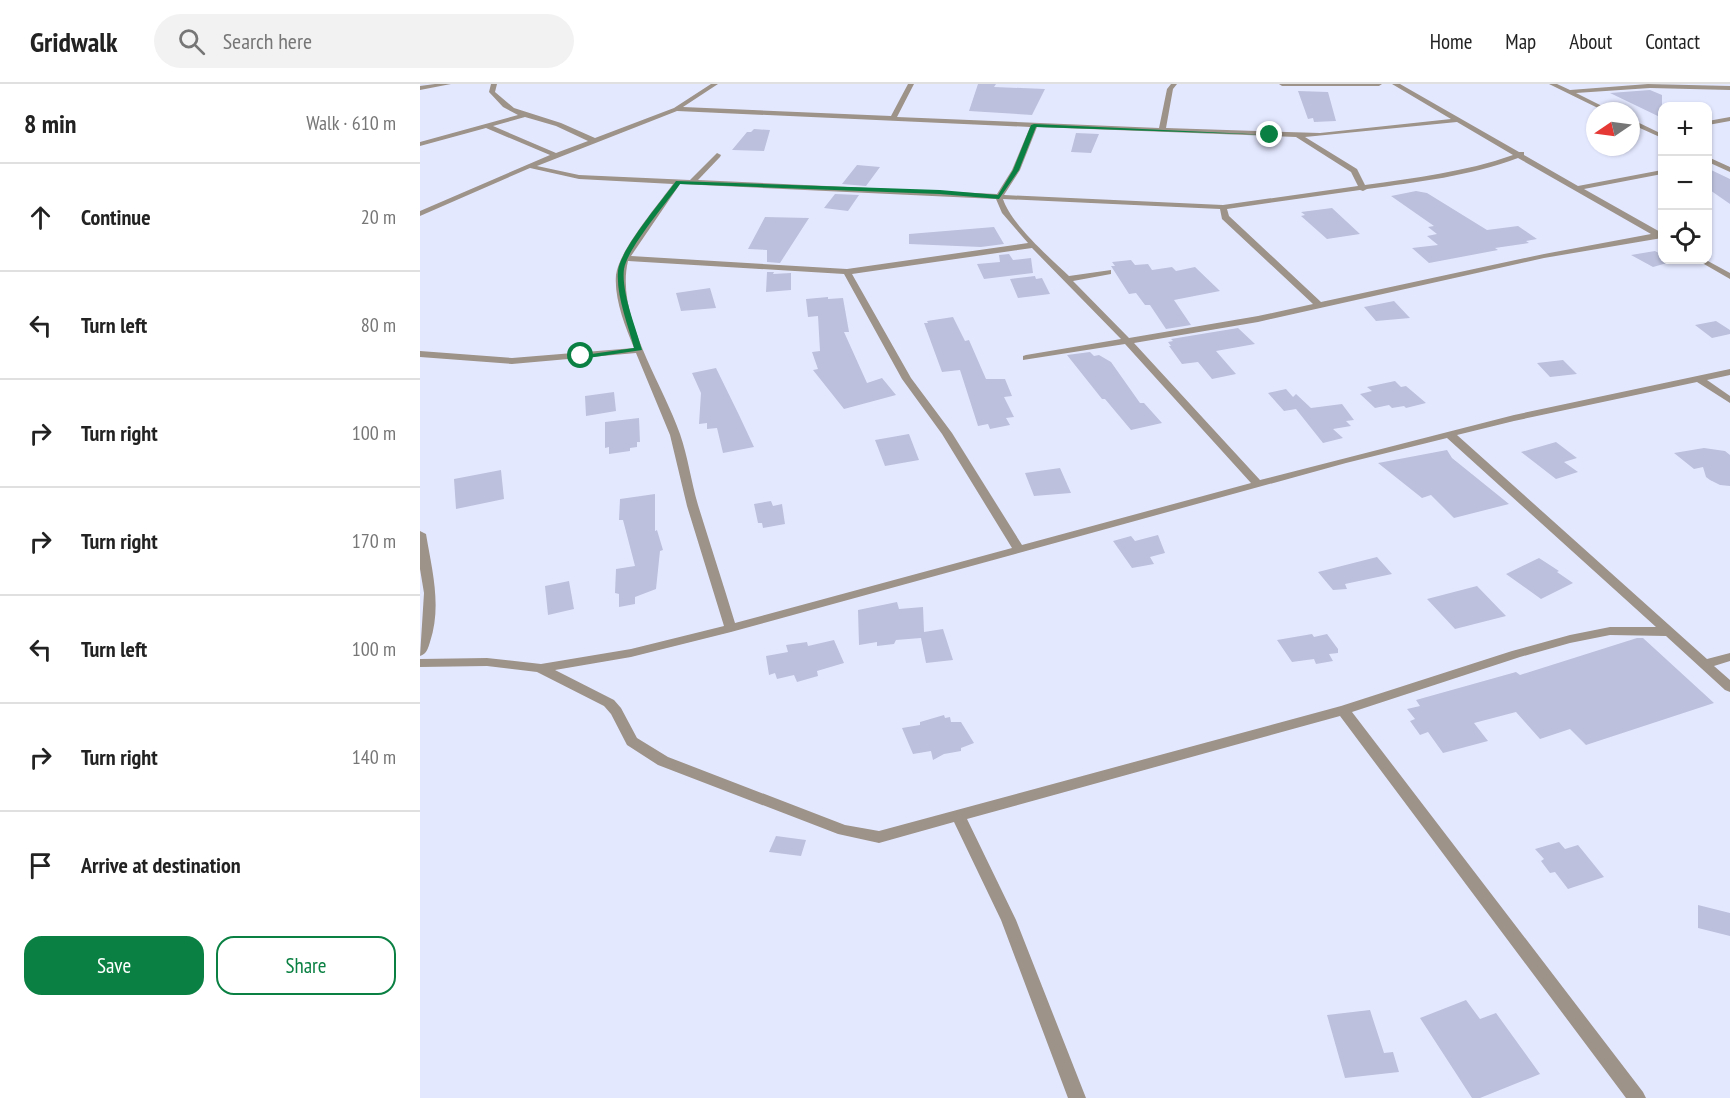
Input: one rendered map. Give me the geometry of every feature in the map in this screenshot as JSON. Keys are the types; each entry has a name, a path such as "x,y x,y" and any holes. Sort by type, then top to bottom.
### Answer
{"street":[{"path":"420,88 448,84"},
{"path":"494,84 491,90 500,103 522,116 555,123 593,140"},
{"path":"420,214 555,155 676,109 715,84"},
{"path":"893,118 911,84"},
{"path":"1162,130 1170,89 1174,84"},
{"path":"1282,84 1379,84"},
{"path":"1395,84 1658,234"},
{"path":"1552,84 1591,102"},
{"path":"1570,92 1649,84 1727,89"},
{"path":"676,109 1299,136 1460,120"},
{"path":"420,144 522,116"},
{"path":"1712,122 1730,119"},
{"path":"485,125 555,155"},
{"path":"999,197 1016,170 1034,125"},
{"path":"1640,125 1658,134"},
{"path":"1653,131 1658,130"},
{"path":"1316,144 1316,139 1320,135"},
{"path":"1299,136 1316,144 1354,171 1363,189"},
{"path":"529,166 579,177 940,192 999,197 1223,207 1363,189 1465,171 1521,154"},
{"path":"691,183 717,155"},
{"path":"1712,161 1730,170"},
{"path":"1580,188 1658,173"},
{"path":"678,182 625,258 621,269 622,288 639,350 674,432 693,505 731,628"},
{"path":"999,197 1003,207 1034,245 1130,341 1259,485"},
{"path":"1223,207 1225,217 1320,306"},
{"path":"1026,358 1320,306 1554,254 1658,237"},
{"path":"625,258 847,272 1034,245"},
{"path":"1708,264 1730,276"},
{"path":"847,272 908,379 947,433 1019,550"},
{"path":"1068,279 1108,272"},
{"path":"420,354 512,361 639,350"},
{"path":"420,663 487,662 541,668 631,653 1449,434 1730,372"},
{"path":"1698,378 1730,400"},
{"path":"1449,434 1730,687"},
{"path":"420,534 430,593 429,626 420,652"},
{"path":"541,668 609,703 616,711 632,741 663,761 843,830 868,836 886,836 1343,710 1516,654 1570,639 1610,631 1668,632"},
{"path":"1705,664 1730,657"},
{"path":"1343,710 1637,1098"},
{"path":"959,817 1005,912 1077,1098"}],"building":[{"path":"978,84 996,84 994,87 1045,89 1032,115 969,111"},
{"path":"1650,90 1662,95 1662,102 1658,102 1658,116 1640,107 1640,102 1629,102 1610,93"},
{"path":"1298,91 1328,92 1336,121 1314,122 1313,118 1308,119"},
{"path":"754,129 770,130 764,151 732,150 747,132"},
{"path":"1076,133 1099,134 1091,153 1071,152"},
{"path":"857,165 880,167 866,186 842,184"},
{"path":"1712,170 1730,179 1730,204 1712,191"},
{"path":"1416,191 1427,193 1487,230 1518,226 1537,239 1526,241 1529,243 1495,248 1498,250 1429,263 1412,248 1438,245 1427,236 1437,234 1428,227 1434,226 1391,196"},
{"path":"835,194 859,195 848,211 824,208"},
{"path":"1332,208 1360,234 1327,239 1301,216 1305,215 1301,212"},
{"path":"765,217 809,218 780,263 767,262 767,250 748,249"},
{"path":"994,227 1004,244 981,247 909,244 909,234"},
{"path":"1655,251 1658,253 1658,264 1664,264 1653,267 1631,255"},
{"path":"1009,254 1013,260 1031,258 1033,273 984,279 977,264 1000,262 999,255"},
{"path":"1131,260 1135,265 1148,264 1152,270 1172,267 1176,271 1195,267 1220,291 1174,300 1191,325 1166,329 1150,305 1145,305 1136,293 1129,294 1111,266 1115,266 1112,262"},
{"path":"767,272 791,273 791,290 766,292"},
{"path":"1035,276 1036,279 1042,278 1050,294 1018,298 1010,279"},
{"path":"710,288 716,308 681,311 676,293"},
{"path":"828,297 828,299 843,298 849,332 844,332 867,383 882,378 896,395 844,409 813,370 818,369 812,352 820,351 818,316 808,317 806,299"},
{"path":"1394,301 1410,318 1376,321 1364,307"},
{"path":"953,317 965,341 969,340 986,379 1005,379 1012,396 1004,397 1014,417 1006,418 1010,425 990,429 988,424 978,426 960,370 942,372 924,323"},
{"path":"1716,321 1730,330 1730,334 1712,338 1695,325"},
{"path":"1238,328 1255,344 1216,351 1236,374 1212,379 1198,362 1182,364 1168,342 1173,341 1171,339"},
{"path":"1090,352 1094,356 1099,355 1111,362 1140,403 1144,403 1162,423 1131,430 1105,399 1102,399 1067,355"},
{"path":"1563,360 1577,374 1550,377 1537,363"},
{"path":"716,368 754,447 723,453 717,428 707,429 707,423 699,424 701,393 692,373"},
{"path":"1395,381 1401,387 1406,386 1426,403 1406,408 1404,406 1392,408 1389,405 1375,408 1360,394 1372,391 1367,387"},
{"path":"1286,389 1293,397 1296,394 1311,408 1342,404 1354,420 1346,421 1351,426 1333,429 1343,438 1323,443 1296,409 1284,411 1268,393"},
{"path":"614,392 616,411 586,416 585,396"},
{"path":"639,418 640,442 637,442 637,447 630,448 630,451 609,454 609,447 605,448 605,422"},
{"path":"909,434 919,460 885,466 875,440"},
{"path":"1556,442 1577,458 1564,462 1578,472 1556,479 1521,452"},
{"path":"1704,448 1725,451 1730,455 1730,486 1720,485 1710,480 1706,477 1703,467 1694,469 1674,453"},
{"path":"1447,450 1452,458 1509,504 1454,518 1431,495 1422,498 1378,463"},
{"path":"1060,468 1071,493 1034,496 1025,473"},
{"path":"501,470 504,499 456,509 454,479"},
{"path":"655,494 655,531 657,530 663,550 660,551 656,589 635,597 635,604 619,607 619,594 615,593 616,569 635,566 623,520 619,520 620,499"},
{"path":"771,501 773,506 782,504 785,524 763,528 762,523 758,523 754,504"},
{"path":"1158,535 1165,553 1150,557 1154,564 1132,568 1113,541 1131,536 1135,541"},
{"path":"1377,557 1392,574 1345,584 1347,589 1333,590 1318,572"},
{"path":"1539,558 1573,583 1541,599 1506,574"},
{"path":"569,581 574,609 548,615 545,586"},
{"path":"1477,586 1506,616 1455,629 1427,599"},
{"path":"897,602 899,609 923,607 924,632 943,629 953,660 926,663 921,638 896,640 894,644 877,646 877,642 859,645 858,610"},
{"path":"1312,634 1314,637 1327,634 1338,649 1338,653 1329,654 1333,661 1316,664 1314,659 1292,662 1277,640"},
{"path":"1643,638 1714,703 1586,745 1570,729 1540,739 1516,712 1474,723 1488,741 1443,753 1428,732 1420,735 1410,721 1415,719 1407,709 1420,706 1416,700 1516,672 1520,675"},
{"path":"834,640 844,663 817,671 818,676 797,682 794,675 777,679 775,673 769,675 766,656 788,652 786,645 807,642 808,646"},
{"path":"944,715 945,718 950,717 951,722 961,722 974,743 961,748 961,751 944,754 933,760 931,751 913,754 902,728 920,725 920,722"},
{"path":"776,836 806,840 801,856 769,852"},
{"path":"1559,842 1565,849 1578,845 1604,877 1568,889 1555,872 1550,873 1541,861 1544,859 1535,849"},
{"path":"1698,905 1730,913 1730,936 1698,928"},
{"path":"1466,1000 1480,1019 1496,1013 1540,1074 1480,1098 1472,1098 1420,1018"},
{"path":"1370,1010 1384,1053 1393,1052 1399,1072 1345,1078 1327,1015"}],"route":[{"path":"581,356 639,350 622,288 622,263 678,182 940,192 999,197 1016,170 1034,125 1270,135"}]}
